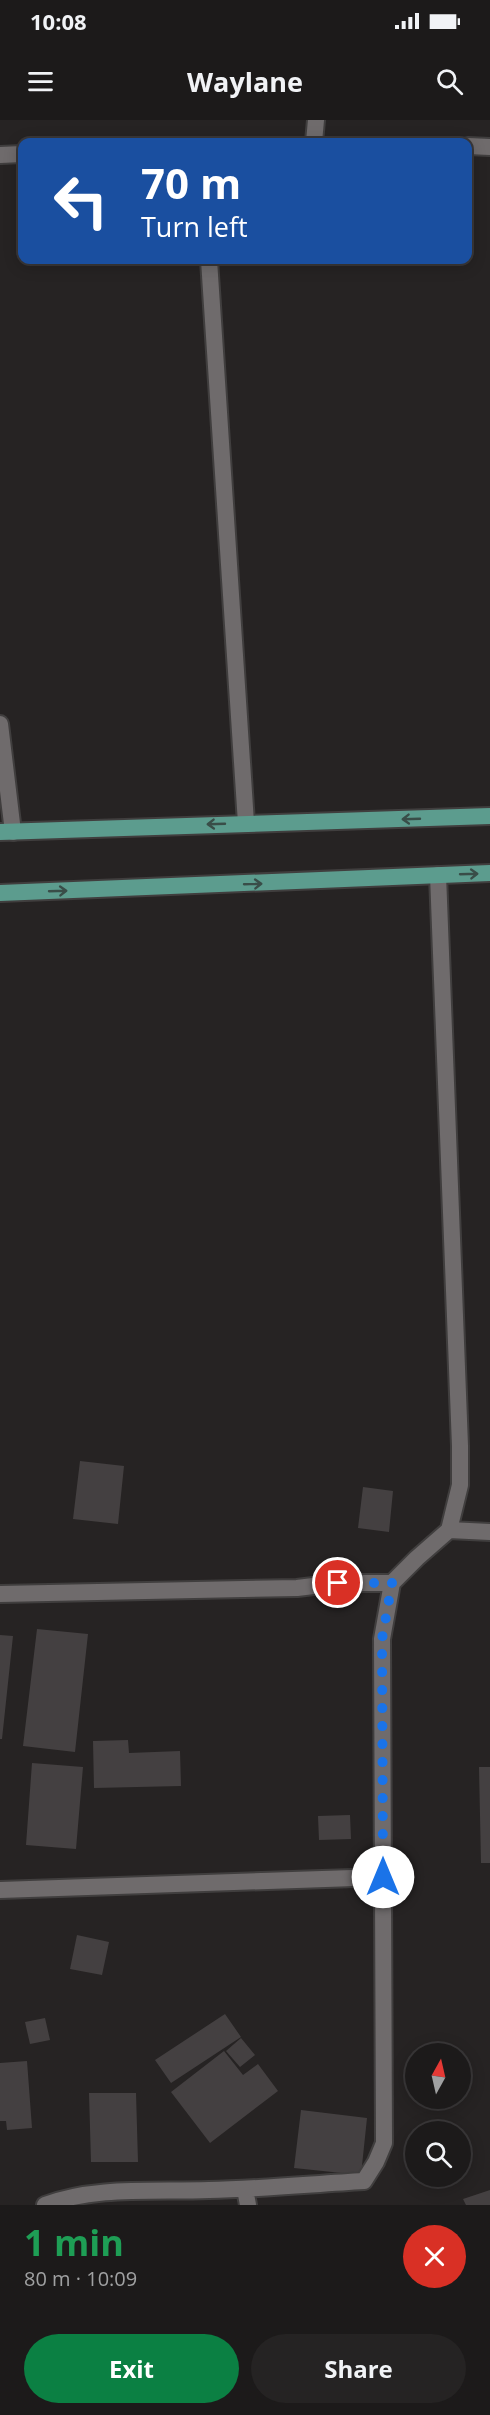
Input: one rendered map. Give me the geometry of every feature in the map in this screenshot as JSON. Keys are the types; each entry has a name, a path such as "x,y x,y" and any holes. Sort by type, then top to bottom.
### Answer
{"main road":[{"path":"7,832 490,816"},
{"path":"0,892 490,873"}],"street":[{"path":"314,138 316,120"},
{"path":"472,146 490,147"},
{"path":"0,155 18,154"},
{"path":"209,264 246,823"},
{"path":"0,724 7,832"},
{"path":"45,2205 62,2199 102,2192 246,2197 364,2181 384,2143 382,1639 392,1583 448,1530 460,1485 438,875"},
{"path":"448,1530 490,1532"},
{"path":"0,1594 297,1588 338,1583 392,1583"},
{"path":"0,1890 383,1877"}],"building":[{"path":"80,1461 124,1466 118,1524 73,1519"},
{"path":"363,1487 393,1491 389,1532 358,1528"},
{"path":"37,1629 88,1634 75,1752 23,1746"},
{"path":"0,1635 13,1636 2,1739 0,1739"},
{"path":"128,1740 129,1753 180,1751 181,1786 94,1788 93,1741"},
{"path":"32,1763 83,1767 76,1849 26,1845"},
{"path":"479,1767 490,1767 490,1863 481,1863"},
{"path":"350,1815 351,1839 319,1840 318,1816"},
{"path":"77,1935 109,1942 102,1975 70,1969"},
{"path":"225,2014 241,2037 171,2083 155,2060"},
{"path":"45,2018 50,2040 30,2044 25,2022"},
{"path":"241,2038 255,2055 240,2067 226,2051"},
{"path":"224,2051 243,2075 258,2064 278,2091 210,2143 171,2092"},
{"path":"27,2061 32,2128 7,2130 6,2121 0,2121 0,2063"},
{"path":"89,2093 136,2093 138,2162 91,2162"},
{"path":"301,2110 367,2118 361,2175 294,2168"},
{"path":"490,2190 490,2205 466,2205 463,2199"}],"route":[{"path":"338,1583 392,1583 382,1639 383,1877"}]}
